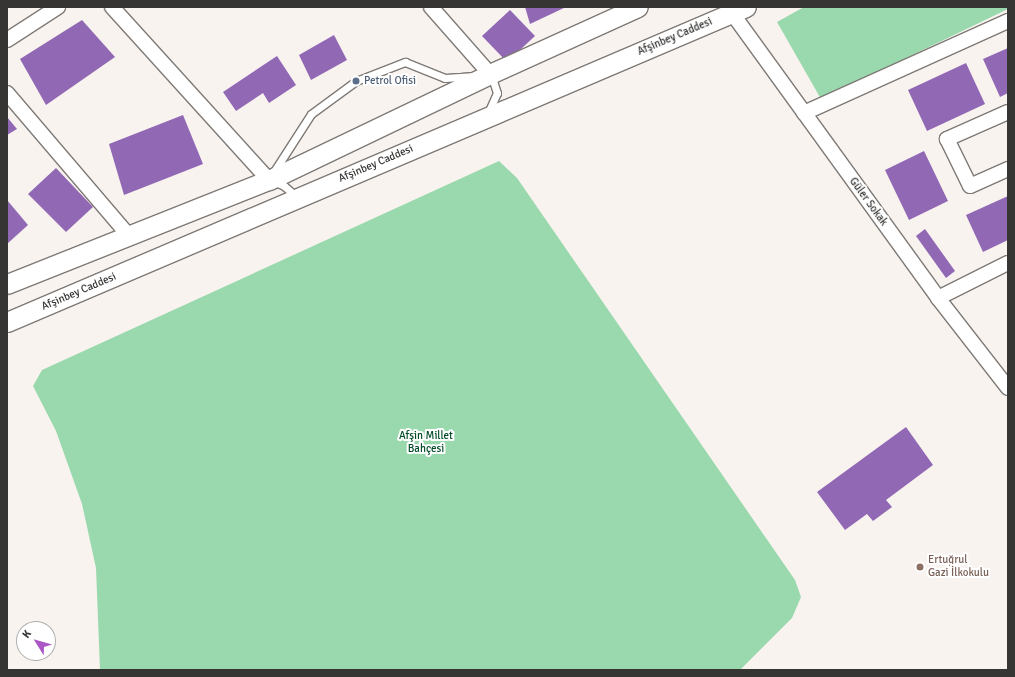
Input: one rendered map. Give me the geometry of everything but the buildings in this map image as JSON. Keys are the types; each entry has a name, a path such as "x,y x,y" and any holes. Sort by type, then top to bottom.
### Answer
{"main road":[{"path":"7,284 269,180 490,74 638,7"},
{"name":"Afşinbey Caddesi","path":"7,322 739,10"}],"street":[{"path":"7,40 58,7"},
{"path":"112,7 269,180"},
{"path":"431,7 490,74"},
{"name":"Güler Sokak","path":"739,10 804,113 938,298 1008,388"},
{"path":"804,113 1008,21"},
{"path":"7,93 129,236"},
{"path":"1008,112 947,139 970,186 1008,169"},
{"path":"938,298 1008,264"}],"lane":[{"path":"297,198 284,186 269,180 311,114 356,81 405,62 445,78 490,74 497,93 486,117"}],"green space":[{"path":"804,7 1008,7 1008,9 821,99 777,22"},
{"name":"Afşin Millet Bahçesi","path":"499,161 517,178 795,580 801,597 792,618 740,670 100,670 96,568 82,504 56,431 33,386 42,370"}],"place":[{"name":"Petrol Ofisi","path":"356,81"},
{"name":"Ertuğrul Gazi İlkokulu","path":"920,567"}]}
